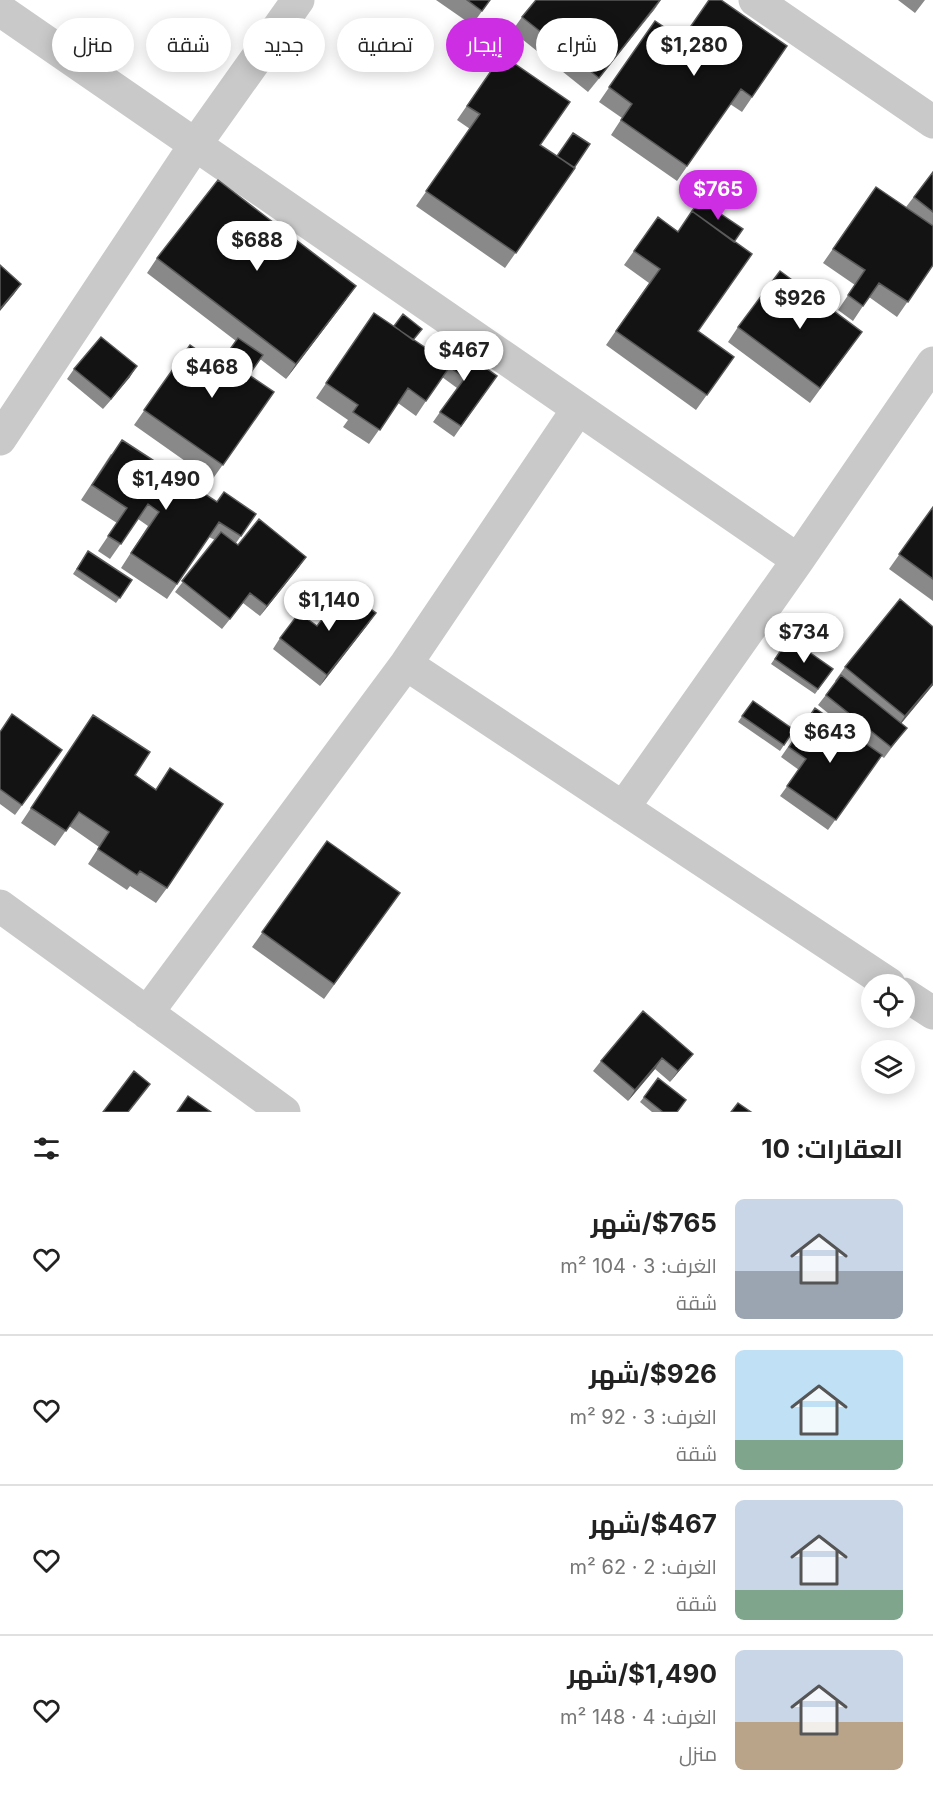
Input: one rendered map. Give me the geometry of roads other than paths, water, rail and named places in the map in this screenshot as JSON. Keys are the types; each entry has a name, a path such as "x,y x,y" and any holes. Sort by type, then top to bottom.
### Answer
{"street":[{"path":"0,439 195,145 298,0"},
{"path":"755,0 933,122"},
{"path":"0,10 798,560"},
{"path":"623,808 798,560 933,363"},
{"path":"147,1013 406,664 578,409"},
{"path":"406,664 874,974"},
{"path":"0,906 284,1112"},
{"path":"915,1001 933,1013"}]}
